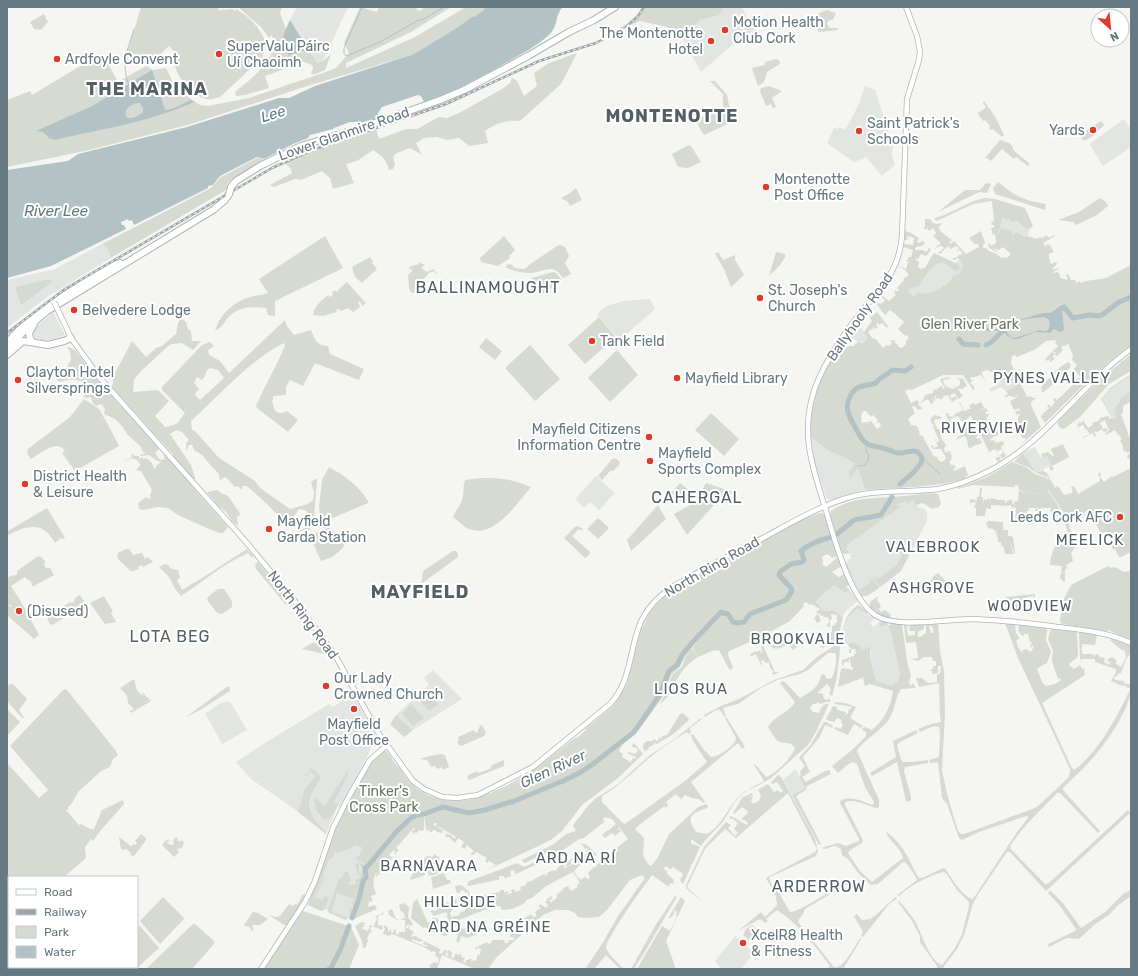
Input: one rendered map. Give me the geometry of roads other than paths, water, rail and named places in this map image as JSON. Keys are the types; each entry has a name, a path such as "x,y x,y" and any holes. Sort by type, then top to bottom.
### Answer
{"highway":[{"name":"Lower Glanmire Road","path":"7,353 35,320 123,264 216,208 224,201 236,181 260,166 301,146 370,125 458,92 517,62 615,7"},
{"path":"7,342 32,318 54,302 109,267 120,263 123,264"},
{"name":"Lower Glanmire Road","path":"7,353 35,323 50,310"},
{"path":"33,342 30,339 29,333 35,323"},
{"path":"7,353 23,341 48,345 71,338"}],"main road":[{"name":"Ballyhooly Road","path":"906,7 916,32 920,51 919,60 907,99 902,243 898,260 890,275 850,327 825,366 812,395 808,424 809,449 812,466 842,560 859,597 874,614 880,618 891,621 938,621 965,619 1047,625 1110,635 1131,643"},
{"name":"North Ring Road","path":"54,302 71,338 102,380 250,547 293,600 337,659 371,722 386,746 416,784 442,797 457,798 474,796 523,773 541,761 613,701 625,680 639,625 648,610 659,597 672,587 802,517 843,500 868,494 939,488 970,480 990,470 1010,459 1029,443 1104,371 1131,349"},
{"path":"827,514 830,509 843,500"},
{"path":"261,969 305,902 315,881 333,828 348,798 370,760 386,746"}],"water":[{"name":"River Lee","path":"485,7 563,7 560,10 553,31 550,34 524,53 487,74 445,94 424,102 421,96 418,95 382,107 378,113 378,118 369,122 350,122 333,129 310,135 308,138 264,159 257,157 220,176 213,185 208,186 208,188 134,225 132,220 129,221 128,219 121,222 126,229 51,266 7,278 7,170 68,161 78,154 187,127 279,98 289,98 315,86 414,54 473,16 474,17 484,10"},
{"path":"290,20 308,49 290,55 283,48 283,39"},
{"path":"152,70 165,110 172,109 191,100 194,102 143,120 55,140 49,138 43,132 36,131 92,106","holes":["140,103 143,108 143,112 133,118 126,117 128,108 131,105"]},
{"path":"1063,305 1065,307 1062,309 1064,330 1059,332 1055,329 1052,330 1051,333 1035,332 1018,339 1013,339 1005,333 999,331 987,331 986,328 1005,330 1015,321 1043,313 1050,313","holes":["1044,317 1048,319 1050,324 1048,330 1040,330 1014,338 1007,333 1009,328 1017,321"]}],"waterway":[{"path":"362,7 344,48 344,54 346,56 380,42 444,7"},
{"path":"129,85 126,77 125,63 127,50 134,29"},
{"name":"Glen River","path":"1059,310 1064,307 1073,318 1089,315 1098,316 1102,315 1119,302 1131,297"},
{"path":"986,345 991,343 1003,331"},
{"path":"959,339 963,344 978,345"},
{"name":"Glen River","path":"900,484 913,473 921,463 922,458 920,454 914,451 896,453 883,448 868,445 862,439 852,422 847,406 851,394 857,388 876,383 879,379 892,370 905,371 911,367"},
{"path":"858,466 864,466 868,461 869,455 866,451 866,444"},
{"path":"922,458 940,474"},
{"name":"Glen River","path":"837,534 854,520 881,515 892,497"},
{"name":"Glen River","path":"352,918 359,899 363,881 366,877 365,868 397,831 411,818 443,807 469,813 485,810 514,801 563,781 593,764 634,732 659,696 669,671 677,665 682,655 690,645 721,612 728,614 733,622 744,622 750,614 786,600 792,591 779,575 780,572 791,564 802,562 804,560 801,551 815,542 831,537"},
{"name":"Glen River","path":"329,969 331,968 341,948 349,926"}],"railway":[{"path":"7,333 65,289 272,168 312,150 446,104 539,61 596,43 627,26 638,16 644,7"}],"place":[{"name":"Motion Health Club Cork","path":"725,30"},
{"name":"The Montenotte Hotel","path":"711,41"},
{"name":"SuperValu Páirc Uí Chaoimh","path":"219,54"},
{"name":"Ardfoyle Convent","path":"57,59"},
{"name":"Yards","path":"1093,130"},
{"name":"Saint Patrick's Schools","path":"859,131"},
{"name":"Montenotte Post Office","path":"766,187"},
{"name":"St. Joseph's Church","path":"760,298"},
{"name":"Belvedere Lodge","path":"74,310"},
{"name":"Tank Field","path":"592,341"},
{"name":"Mayfield Library","path":"677,378"},
{"name":"Clayton Hotel Silversprings","path":"18,380"},
{"name":"Mayfield Citizens Information Centre","path":"649,437"},
{"name":"Mayfield Sports Complex","path":"650,461"},
{"name":"District Health & Leisure","path":"25,484"},
{"name":"Leeds Cork AFC","path":"1120,517"},
{"name":"Mayfield Garda Station","path":"269,529"},
{"name":"(Disused)","path":"19,611"},
{"name":"Our Lady Crowned Church","path":"326,686"},
{"name":"Mayfield Post Office","path":"354,709"},
{"name":"XcelR8 Health & Fitness","path":"743,943"}],"district":[{"name":"THE MARINA","path":"147,89"},
{"name":"MONTENOTTE","path":"672,116"},
{"name":"BALLINAMOUGHT","path":"488,287"},
{"name":"PYNES VALLEY","path":"1052,378"},
{"name":"RIVERVIEW","path":"984,428"},
{"name":"CAHERGAL","path":"697,497"},
{"name":"MEELICK","path":"1090,540"},
{"name":"VALEBROOK","path":"933,547"},
{"name":"ASHGROVE","path":"932,588"},
{"name":"MAYFIELD","path":"420,592"},
{"name":"WOODVIEW","path":"1030,606"},
{"name":"LOTA BEG","path":"170,636"},
{"name":"BROOKVALE","path":"798,639"},
{"name":"LIOS RUA","path":"691,689"},
{"name":"ARD NA RÍ","path":"576,858"},
{"name":"BARNAVARA","path":"429,866"},
{"name":"ARDERROW","path":"819,886"},
{"name":"HILLSIDE","path":"460,902"},
{"name":"ARD NA GRÉINE","path":"490,927"}],"water label":[{"name":"Lee","path":"273,114"}],"park label":[{"name":"Glen River Park","path":"970,324"},
{"name":"Tinker's Cross Park","path":"384,800"}]}
